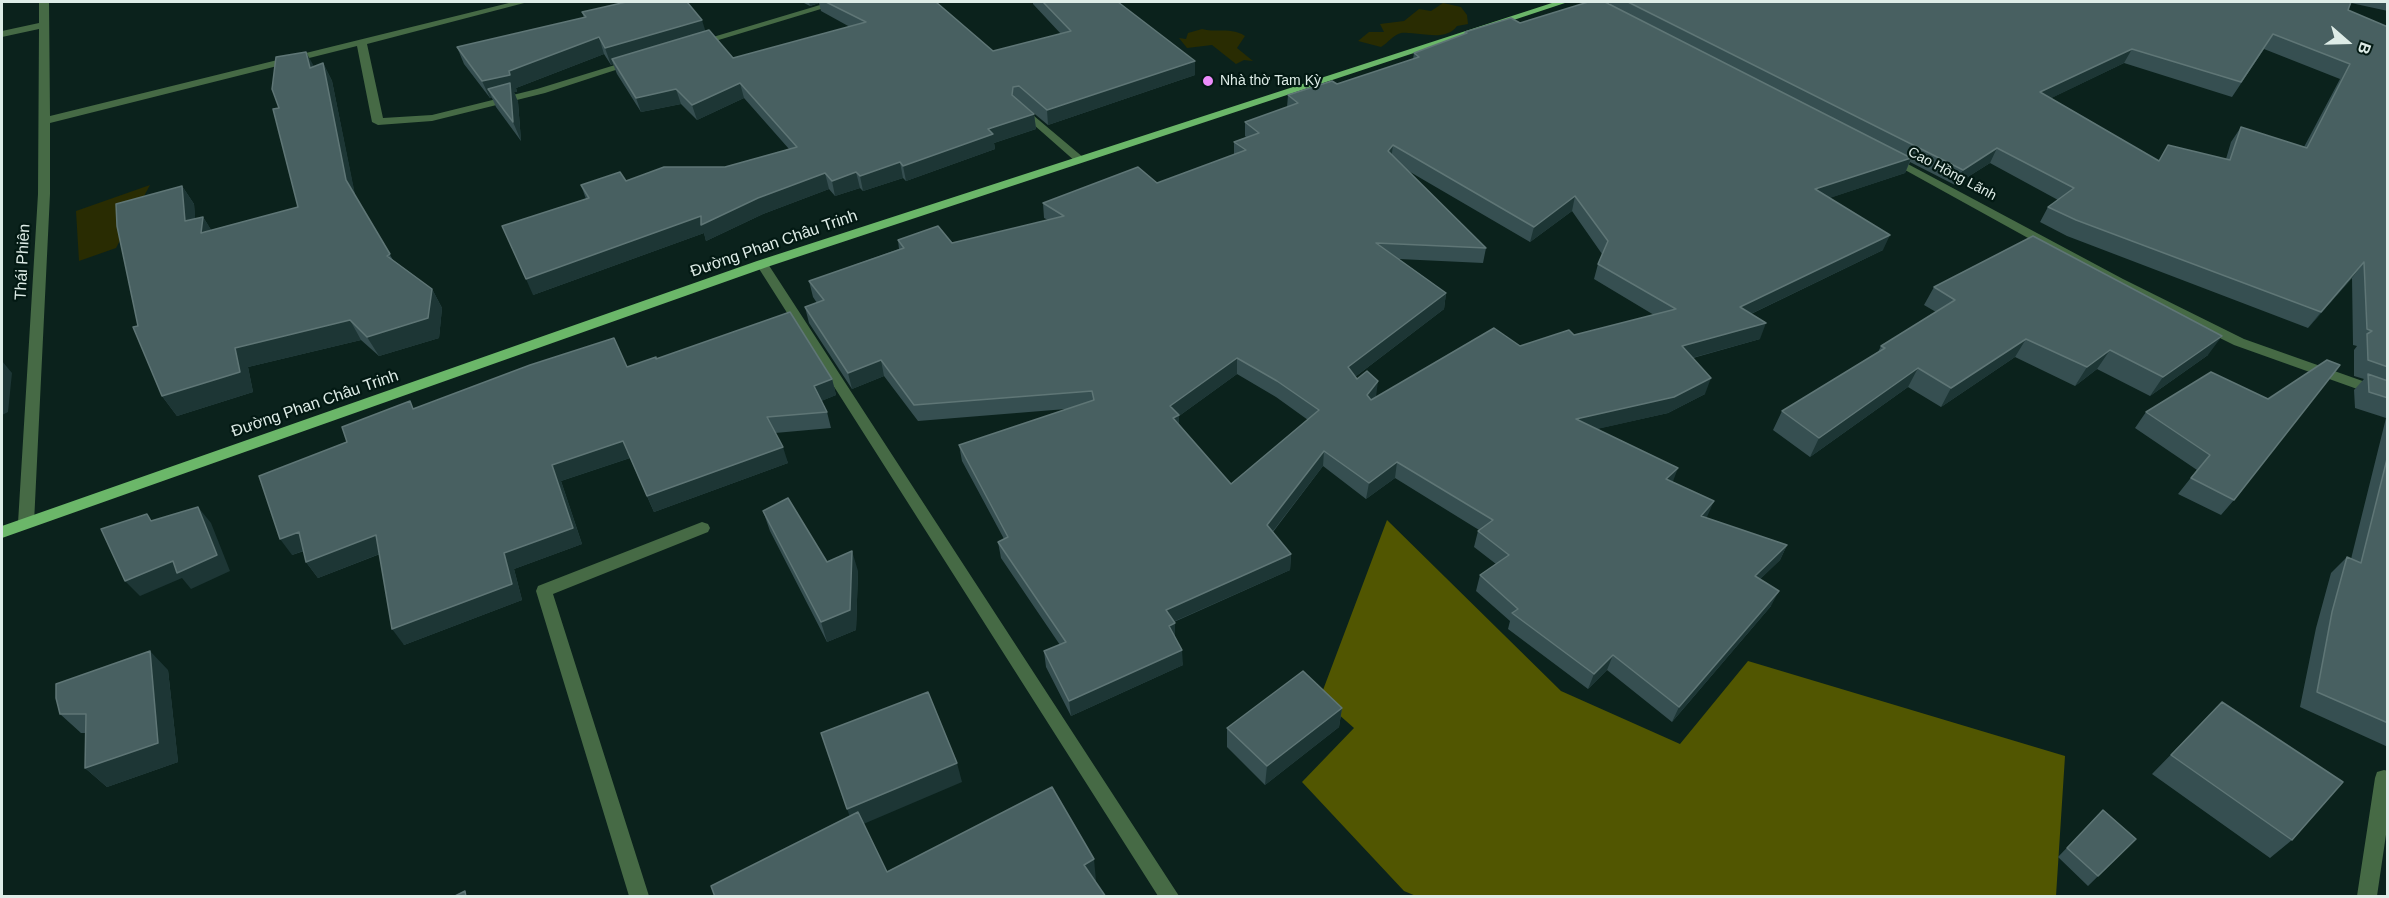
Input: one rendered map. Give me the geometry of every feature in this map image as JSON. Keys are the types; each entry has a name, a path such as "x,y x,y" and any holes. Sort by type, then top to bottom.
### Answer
{"main road":[{"name":"Đường Phan Châu Trinh","path":"2,532 762,264 1563,2"}],"street":[{"name":"Thái Phiên","path":"26,523 44,194 43,25 45,2"},
{"path":"44,121 362,44 523,2"},
{"path":"688,46 839,2"},
{"path":"2,34 43,25"},
{"path":"362,44 378,122 432,118 540,91 643,60"},
{"path":"1018,106 1080,160"},
{"name":"Cao Hồng Lãnh","path":"1883,154 2118,282 2239,342 2388,395"},
{"path":"762,264 1169,897"},
{"path":"639,897 544,591 702,528"},
{"path":"2367,897 2384,778"}],"green space":[{"path":"1443,3 1461,7 1467,15 1468,24 1457,26 1446,34 1401,33 1395,35 1381,47 1358,41 1369,32 1384,32 1380,24 1404,21 1419,9 1431,11"},
{"path":"1202,29 1229,31 1245,36 1237,48 1253,61 1244,60 1236,64 1212,45 1187,48 1179,38 1186,39 1188,33"},
{"path":"150,185 116,248 79,261 76,211"}],"shaded area":[{"path":"1387,520 1561,691 1680,744 1748,661 2065,756 2056,896 1416,896 1404,891 1302,782 1354,728 1320,698"}],"building":[{"path":"626,2 687,2 702,20 605,48 599,37 509,71 510,75 482,81 457,47 586,17 582,12"},
{"path":"826,2 936,2 993,51 1071,31 1043,2 1118,2 1195,61 1047,110 1019,86 1013,87 1012,95 1034,114 988,129 993,134 903,166 900,162 860,176 856,172 832,181 825,173 758,198 701,225 701,216 526,279 502,226 589,198 581,185 620,172 626,181 664,167 725,167 797,147 740,83 692,105 676,89 636,98 612,59 709,30 733,58 866,22"},
{"path":"1588,2 1605,2 1911,158 1815,189 1890,235 1740,307 1766,323 1682,346 1711,378 1674,397 1576,419 1678,468 1666,479 1714,501 1701,516 1787,545 1755,576 1779,591 1679,707 1613,655 1594,674 1512,613 1518,609 1480,575 1509,555 1478,531 1493,520 1397,462 1369,483 1324,451 1267,525 1291,554 1166,610 1175,623 1169,626 1182,650 1069,701 1044,651 1066,642 998,542 1008,537 959,445 1094,400 1092,391 914,405 881,360 848,373 805,307 824,300 809,281 904,248 898,240 938,226 952,243 1064,216 1043,203 1138,167 1157,183 1246,150 1234,142 1259,133 1245,122 1298,103 1288,95 1332,81 1337,84 1419,57 1414,53 1467,33 1465,32 1511,18 1520,23","holes":["1393,145 1534,227 1575,196 1608,241 1598,264 1676,309 1574,335 1569,330 1520,346 1494,328 1371,400 1367,395 1378,381 1367,371 1357,379 1348,367 1446,293 1376,243 1486,248 1388,151","1237,358 1277,381 1319,410 1231,484 1173,418 1179,415 1170,406"]},
{"path":"1628,2 2351,2 2348,10 2388,27 2388,367 2368,360 2367,334 2372,331 2367,329 2364,262 2321,312 2076,220 2048,207 2074,188 1997,148 1963,170","holes":["2273,34 2350,64 2307,148 2241,127 2230,160 2168,145 2159,161 2040,92 2132,49 2241,82"]},
{"path":"306,52 310,68 323,63 346,180 390,254 387,256 432,289 428,318 367,337 350,320 235,348 240,372 162,396 133,327 138,326 117,226 116,204 182,186 185,221 203,217 201,233 298,207 273,109 279,108 272,89 276,57"},
{"path":"510,83 513,122 488,89"},
{"path":"2033,236 2222,336 2163,377 2110,350 2087,367 2026,339 1951,388 1918,368 1819,438 1782,411 1885,348 1881,346 1955,300 1934,287"},
{"path":"790,312 832,379 814,386 827,412 767,417 783,447 647,496 623,441 552,465 573,528 504,553 512,584 392,629 376,535 306,562 299,532 280,539 259,476 347,442 342,427 410,401 413,409 530,365 614,338 627,367"},
{"path":"2327,360 2340,365 2234,500 2191,478 2210,455 2146,412 2211,372 2268,399"},
{"path":"2368,374 2388,381 2388,398 2369,392"},
{"path":"2388,455 2388,723 2317,692 2332,612 2347,557 2361,563"},
{"path":"788,498 827,562 852,551 850,610 821,622 763,511"},
{"path":"198,507 217,555 177,573 173,561 125,581 101,529 147,514 151,521"},
{"path":"150,651 158,743 85,768 86,714 60,714 56,698 56,684"},
{"path":"1303,671 1342,708 1267,766 1227,728"},
{"path":"928,692 957,763 847,809 821,733"},
{"path":"2222,702 2343,782 2292,840 2171,755"},
{"path":"1052,787 1094,859 1084,865 1106,897 715,897 711,886 858,812 887,872"},
{"path":"2103,810 2136,839 2098,876 2067,848"},
{"path":"465,891 466,897 453,897"}],"place":[{"name":"Nhà thờ Tam Kỳ","path":"1208,81"}]}
